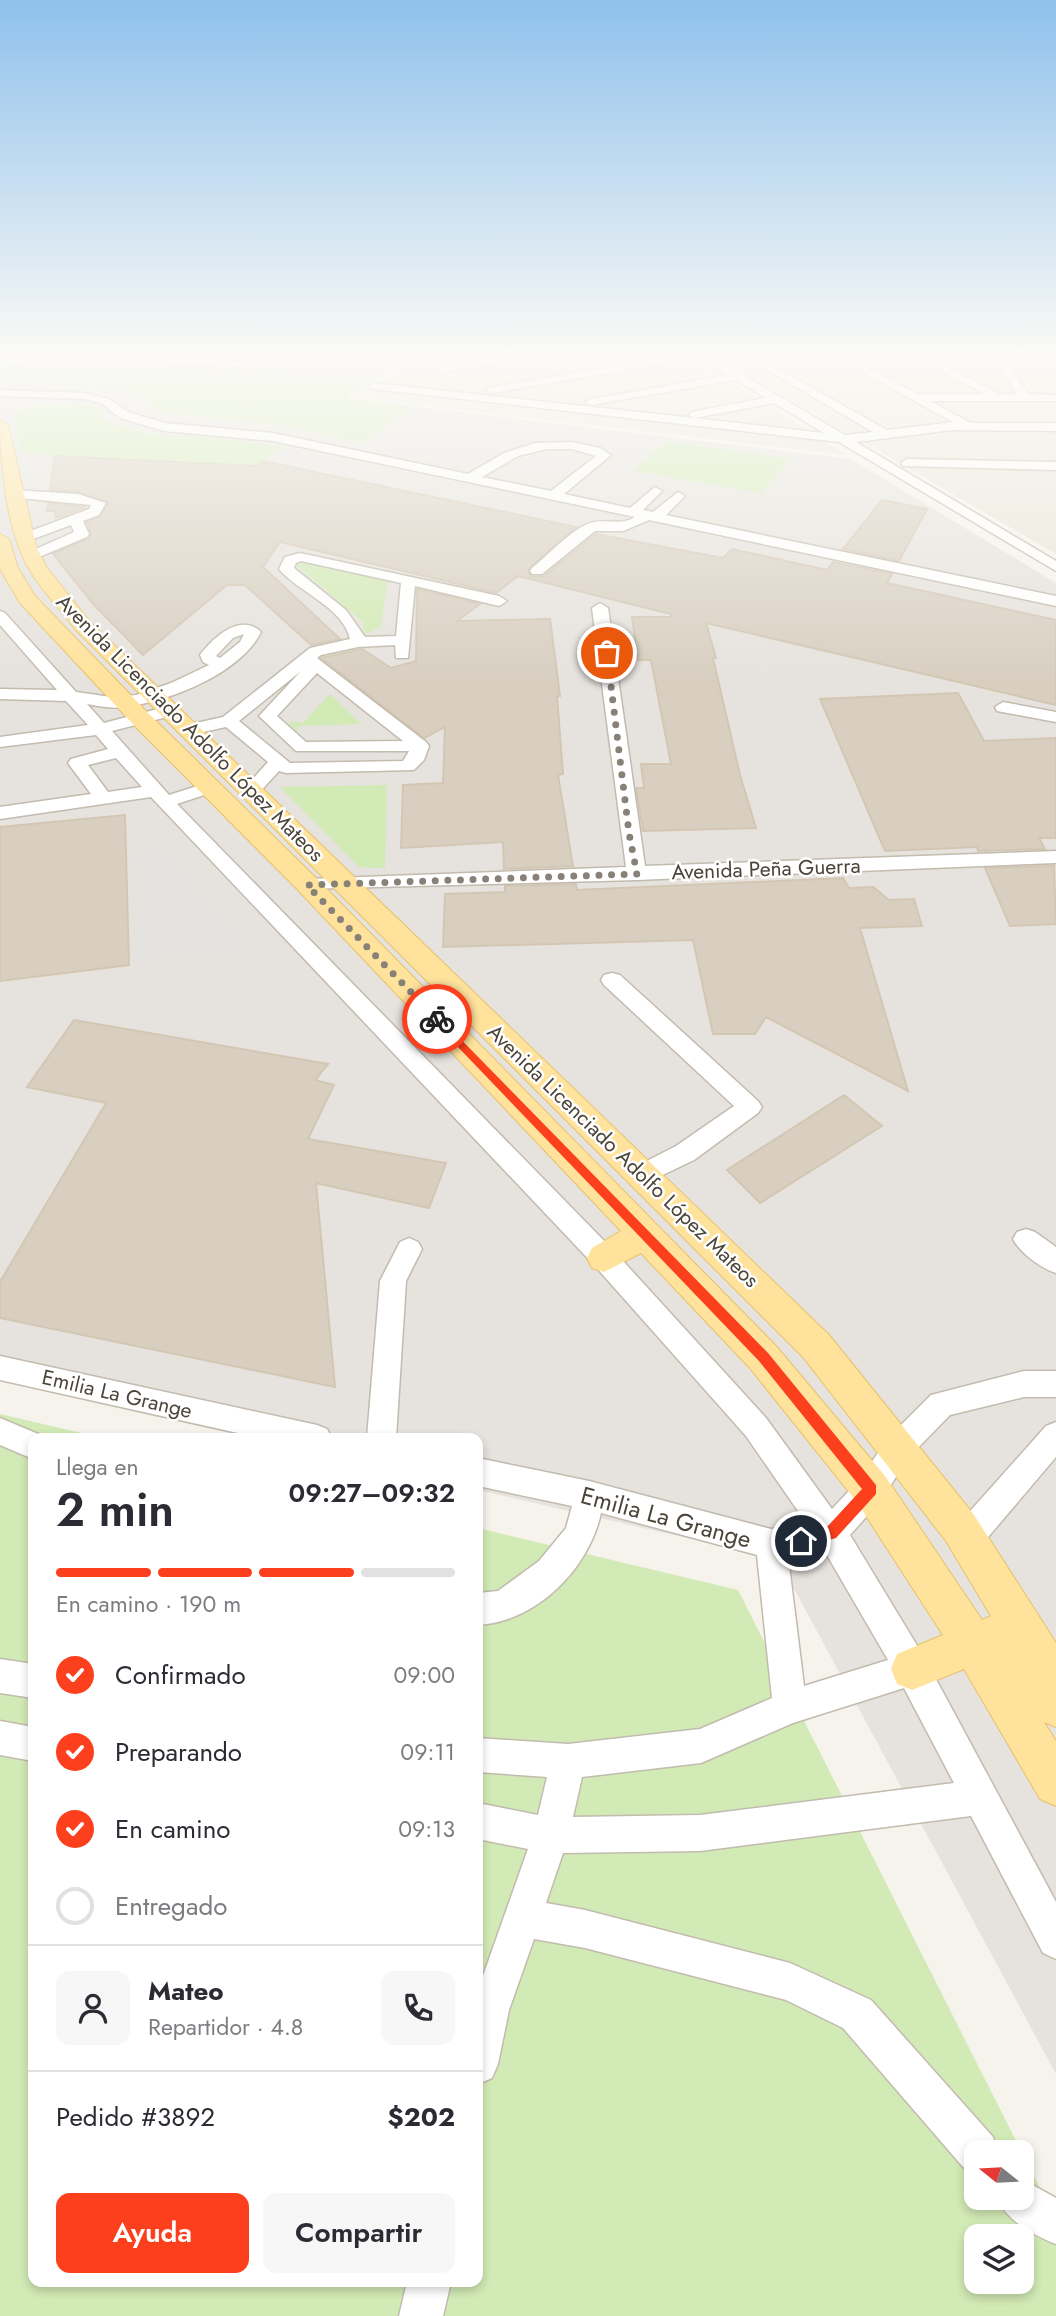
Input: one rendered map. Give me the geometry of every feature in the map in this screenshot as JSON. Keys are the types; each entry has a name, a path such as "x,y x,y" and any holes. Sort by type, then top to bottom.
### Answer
{"main road":[{"name":"Avenida Licenciado Adolfo López Mateos","path":"8,465 19,544 9,568 27,599 146,706 210,788 763,1357 871,1489 973,1644 1056,1783"},
{"name":"Avenida Licenciado Adolfo López Mateos","path":"146,706 190,730 250,792 816,1346 967,1538 1056,1682"},
{"path":"604,1258 645,1234"},
{"path":"912,1669 999,1634 1012,1639 1021,1648 1056,1705"}],"street":[{"path":"409,465 1056,601"},
{"path":"471,478 493,465"},
{"path":"553,496 592,465"},
{"path":"889,465 1056,567"},
{"path":"910,465 1045,543"},
{"path":"1010,465 1056,466"},
{"path":"645,515 655,491"},
{"path":"14,494 78,498 99,503 94,512 75,519 82,534 19,544"},
{"path":"537,572 591,527 631,527 645,515 678,496"},
{"path":"358,642 355,627 286,569 287,562 304,557 499,601"},
{"path":"408,582 402,648 358,642 322,649 267,716 302,747 420,746"},
{"path":"600,608 617,720 629,833 637,874"},
{"path":"0,616 77,697 100,729 160,797 604,1258 756,1427 831,1533 912,1669 1056,1940"},
{"path":"190,730 229,721 311,661"},
{"path":"311,661 420,746"},
{"path":"0,742 100,729 223,666"},
{"path":"0,694 77,697 146,706"},
{"path":"1003,707 1056,716"},
{"path":"229,721 277,763 291,769 408,766 415,760 420,746"},
{"path":"0,758 55,748 69,754 105,800"},
{"path":"77,763 120,751"},
{"path":"250,792 277,763"},
{"path":"0,813 105,800 160,797 210,788"},
{"name":"Avenida Peña Guerra","path":"307,885 1056,857"},
{"path":"612,980 750,1107 685,1153 642,1175"},
{"path":"1026,1239 1056,1262"},
{"path":"381,1433 394,1281 409,1249"},
{"name":"Emilia La Grange","path":"0,1368 294,1433"},
{"path":"831,1533 871,1489 898,1448 941,1404 1024,1384 1056,1384"},
{"path":"0,1431 28,1444"},
{"path":"967,1538 1056,1435"},
{"name":"Emilia La Grange","path":"483,1473 589,1495 771,1544 801,1541 831,1533"},
{"path":"483,1608 502,1606 531,1589 555,1566 573,1546 582,1529 589,1495"},
{"path":"771,1544 790,1707"},
{"path":"483,1755 568,1761 701,1746 790,1707 912,1669"},
{"path":"0,1676 28,1680"},
{"path":"0,1738 28,1743"},
{"path":"483,2042 490,2010 551,1835 568,1761"},
{"path":"483,1822 551,1835 701,1833 982,1797"},
{"path":"522,1918 586,1929 790,1982 857,2014 967,2140"},
{"path":"1034,2209 1056,2223"},
{"path":"421,2316 428,2287"}],"shaded area":[{"path":"0,465 861,465 1056,583 1056,2074 778,1559 483,1491 483,1433 232,1433 0,1380"},
{"path":"903,465 1056,465 1056,554"},
{"path":"406,743 408,760 293,763 302,747"},
{"path":"164,850 247,948 138,958 135,851"}],"green space":[{"path":"229,465 255,465 198,501"},
{"path":"640,465 786,465 761,493 633,471"},
{"path":"303,562 388,580 381,627 364,634 363,622 295,564"},
{"path":"330,694 361,724 298,726 297,732 289,728 290,721 303,723"},
{"path":"387,785 385,868 359,867 280,787"},
{"path":"0,1414 82,1433 28,1433 28,2287 483,2287 483,1529 738,1590 1016,2140 964,2140 964,2210 1034,2210 1034,2177 1056,2220 1056,2316 0,2316"}],"building":[{"path":"54,465 282,465 576,527 530,567 528,572 532,577 544,576 596,534 723,558 732,549 827,570 833,562 892,574 887,583 1056,620 1056,705 706,623 716,658 713,658 740,775 756,828 643,831 636,788 644,788 641,764 671,764 651,660 638,660 632,617 671,617 671,614 518,576 496,593 280,542 263,567 340,639 311,645 245,585 227,585 143,655 94,605 53,554 89,538 91,533 87,522 101,516 108,502 79,492 50,490"},
{"path":"882,500 927,509 899,561 843,549"},
{"path":"48,503 86,507 56,518 55,511 47,511"},
{"path":"417,589 480,604 457,621 550,619 560,696 557,696 563,774 558,775 573,866 504,869 503,842 401,848 403,785 443,783 445,727 424,738 321,658 362,649 391,668 416,661"},
{"path":"958,693 984,741 1056,738 1056,838 1039,838 1045,849 978,851 977,847 885,851 820,699"},
{"path":"125,815 129,965 0,981 0,827"},
{"path":"1054,866 1056,924 1010,926 985,868"},
{"path":"843,878 849,888 873,887 889,900 914,899 922,926 860,928 908,1091 766,1017 755,1034 713,1034 693,940 443,947 445,894 505,892 505,886 576,884 577,890"},
{"path":"74,1020 328,1064 315,1080 334,1085 308,1139 446,1163 429,1208 316,1183 335,1387 0,1318 0,1282 106,1103 27,1087"},
{"path":"844,1095 882,1126 760,1203 727,1170"}],"way so far":[{"path":"437,1019 307,885 637,874 629,833 607,653"}],"route":[{"path":"437,1019 763,1357 871,1489 849,1517 831,1533 801,1541"}]}
